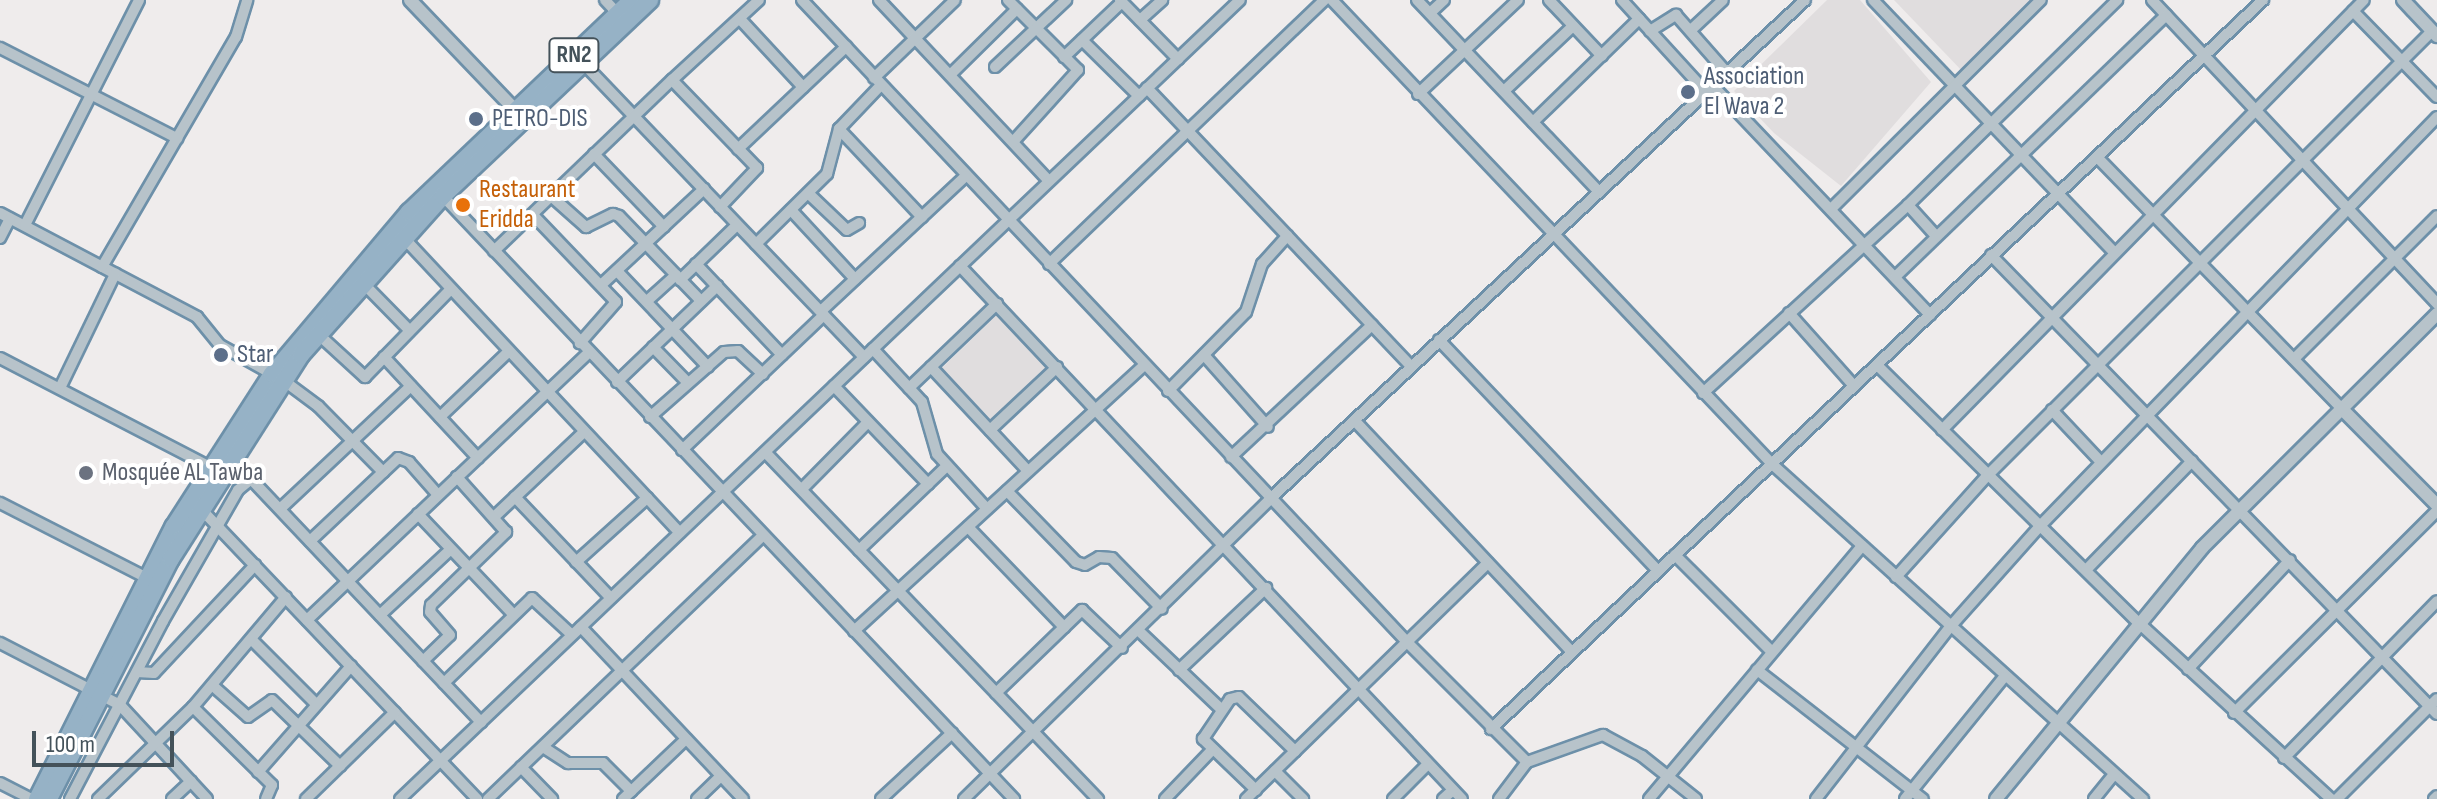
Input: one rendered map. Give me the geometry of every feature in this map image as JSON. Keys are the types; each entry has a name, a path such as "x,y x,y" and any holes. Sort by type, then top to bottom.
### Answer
{"highway":[{"name":"RN2","path":"49,799 147,578 278,377 403,237 439,191 515,110 632,0"},
{"name":"RN2","path":"37,799 195,503 210,467 353,273 650,0"}],"street":[{"path":"25,225 139,0"},
{"path":"410,0 515,110"},
{"path":"605,0 618,14"},
{"path":"494,251 759,0"},
{"path":"802,0 1168,391 1491,729 1527,762"},
{"path":"879,0 1049,181"},
{"path":"756,244 827,174 839,129 916,38 955,0"},
{"path":"1008,0 1078,75 1013,142"},
{"path":"995,67 1066,0"},
{"path":"1140,20 1162,0"},
{"path":"400,799 1240,0"},
{"path":"1049,264 1324,0"},
{"path":"1332,0 1551,237 1772,464 2057,725 2143,799"},
{"path":"1417,0 1599,192"},
{"path":"1430,13 1444,0"},
{"path":"1418,94 1518,0"},
{"path":"1549,0 1602,56"},
{"path":"1622,0 1831,209 1930,315"},
{"path":"1692,29 1723,0"},
{"path":"1873,0 2113,251"},
{"path":"1831,209 2041,0"},
{"path":"1703,393 1908,205 2117,0"},
{"path":"2152,0 2437,304"},
{"path":"1491,729 2263,0"},
{"path":"1942,430 2047,318 2364,0"},
{"path":"1896,577 1988,475 2095,365 2303,162 2433,28 2403,0"},
{"path":"102,267 236,37 245,1"},
{"path":"1064,57 1121,1 1178,59"},
{"path":"964,799 1162,609 1271,498 1798,2"},
{"path":"950,75 1017,9"},
{"path":"2353,11 2437,97"},
{"path":"1650,31 1673,14 1692,29 1726,72"},
{"path":"1895,277 2166,15"},
{"path":"740,19 803,87"},
{"path":"1533,122 1639,19"},
{"path":"1504,91 1573,26"},
{"path":"1082,40 1188,131 1411,366"},
{"path":"738,149 846,47"},
{"path":"0,48 177,138"},
{"path":"583,63 864,357"},
{"path":"672,80 757,171 720,207"},
{"path":"1816,799 1950,627 2040,526 2437,117"},
{"path":"839,129 922,217"},
{"path":"594,154 664,227"},
{"path":"2097,157 2437,505"},
{"path":"682,450 763,374 855,279 966,176"},
{"path":"601,285 704,189"},
{"path":"439,191 1014,799"},
{"path":"809,194 847,230 859,223"},
{"path":"551,196 586,227 619,216 701,301"},
{"path":"1908,205 1936,236"},
{"path":"791,210 855,279"},
{"path":"0,238 5,215 205,322 220,345 278,377 354,442 383,472"},
{"path":"533,215 601,285 615,307 580,343"},
{"path":"2294,359 2437,216"},
{"path":"647,301 696,264 737,225"},
{"path":"1168,391 1246,312 1262,264 1287,236"},
{"path":"403,237 680,533"},
{"path":"1991,255 2047,318 2241,509 2434,706 2337,799"},
{"path":"696,264 782,355"},
{"path":"960,266 1409,737 1427,765 1462,799"},
{"path":"617,271 708,367"},
{"path":"60,388 115,274"},
{"path":"362,282 409,330"},
{"path":"617,382 717,286"},
{"path":"318,334 362,377 450,290"},
{"path":"909,388 997,304"},
{"path":"1789,313 1854,386"},
{"path":"1996,799 2139,623 2241,509 2437,314"},
{"path":"1231,457 1268,427 1372,325"},
{"path":"1439,340 1658,571"},
{"path":"653,347 688,383"},
{"path":"873,349 926,409 937,454 987,509"},
{"path":"650,417 731,350 763,374"},
{"path":"440,417 508,352"},
{"path":"307,620 589,352"},
{"path":"1204,355 1268,427"},
{"path":"384,357 478,458"},
{"path":"0,358 210,467"},
{"path":"854,631 1144,365"},
{"path":"1877,365 2139,623 2331,799"},
{"path":"931,367 1028,471"},
{"path":"990,430 1057,367"},
{"path":"281,508 411,386"},
{"path":"834,386 928,484"},
{"path":"2052,410 2101,462"},
{"path":"1355,421 1572,652"},
{"path":"802,489 868,422"},
{"path":"494,517 584,432"},
{"path":"766,453 1098,799"},
{"path":"310,541 398,458 405,459 438,495"},
{"path":"2086,570 2192,461"},
{"path":"859,550 947,466"},
{"path":"423,661 450,635 429,609 505,534 494,517 457,477"},
{"path":"70,799 137,672 247,480 259,483 481,722"},
{"path":"1007,491 1076,562 1085,565 1099,557 1112,558 1162,609"},
{"path":"515,497 611,598"},
{"path":"576,562 647,498"},
{"path":"195,503 477,799"},
{"path":"0,505 147,578"},
{"path":"2234,713 2437,511"},
{"path":"418,514 513,614"},
{"path":"968,527 1064,627"},
{"path":"488,799 763,535"},
{"path":"1649,799 1862,546"},
{"path":"380,615 450,550"},
{"path":"1675,555 1772,652"},
{"path":"2188,669 2290,560"},
{"path":"1246,799 1488,563"},
{"path":"137,672 154,673 255,565"},
{"path":"1179,670 1266,588"},
{"path":"98,799 193,707 286,597"},
{"path":"444,683 526,601 538,600 622,671 743,799"},
{"path":"2284,758 2437,601"},
{"path":"996,693 1064,627 1086,610 1122,648"},
{"path":"1139,631 1221,709"},
{"path":"251,639 317,705"},
{"path":"0,643 97,690 120,705 207,799"},
{"path":"258,772 351,666"},
{"path":"1757,670 1858,746 1909,795 1923,799"},
{"path":"1909,795 2004,677"},
{"path":"212,685 244,716 272,700 340,766"},
{"path":"1256,790 1203,736 1221,709 1239,697 1295,751"},
{"path":"193,707 274,788 266,799"},
{"path":"306,799 395,712"},
{"path":"881,799 952,733"},
{"path":"1499,799 1527,762 1603,735 1668,776 1696,799"},
{"path":"543,747 568,763 603,763 627,795 686,739"},
{"path":"1165,799 1213,749"},
{"path":"1393,799 1427,765"},
{"path":"521,767 552,799"},
{"path":"1275,771 1303,799"},
{"path":"2094,799 2114,774"},
{"path":"697,799 721,776"},
{"path":"172,799 191,781"},
{"path":"0,783 31,799"},
{"path":"1443,799 1453,790"}],"shaded area":[{"path":"1827,0 1860,0 1931,82 1841,186 1774,133 1734,91"},
{"path":"1894,0 2035,0 1964,73"},
{"path":"1002,310 1054,364 994,422 942,368"}],"place":[{"name":"Association El Wava 2","path":"1688,92"},
{"name":"PETRO-DIS","path":"476,119"},
{"name":"Restaurant Eridda","path":"463,205"},
{"name":"Star","path":"221,355"},
{"name":"Mosquée AL Tawba","path":"86,473"}]}
